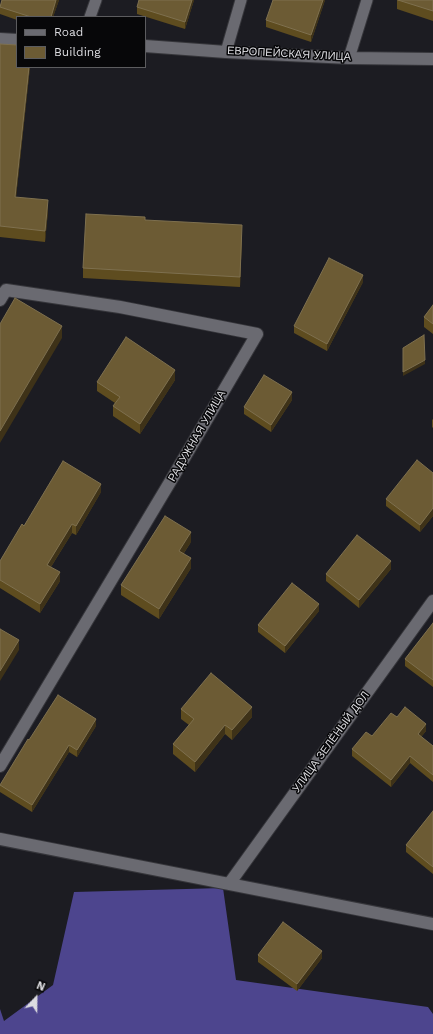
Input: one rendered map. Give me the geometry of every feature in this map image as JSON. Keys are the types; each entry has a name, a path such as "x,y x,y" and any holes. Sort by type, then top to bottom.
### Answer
{"street":[{"path":"0,39 16,40"},
{"name":"ЕВРОПЕЙСКАЯ УЛИЦА","path":"146,46 226,52 349,58 433,59"},
{"name":"РАДУЖНАЯ УЛИЦА","path":"0,300 6,290 120,307 257,334 170,483 0,766"},
{"name":"УЛИЦА ЗЕЛЁНЫЙ ДОЛ","path":"229,884 433,601"},
{"path":"0,838 433,924"}],"lane":[{"path":"90,16 96,0"},
{"path":"226,52 241,0"},
{"path":"349,58 367,0"}],"shaded area":[{"path":"223,888 236,980 428,1007 433,1014 433,1034 0,1034 0,1009 4,1021 53,985 74,892"}],"building":[{"path":"2,0 56,0 51,16 28,16 0,7"},
{"path":"139,0 192,0 185,22 137,7"},
{"path":"273,0 323,0 311,35 266,20"},
{"path":"398,0 433,0 433,11"},
{"path":"0,44 16,45 16,68 29,68 15,197 48,200 45,231 0,226"},
{"path":"86,214 145,217 145,220 242,225 240,277 83,268"},
{"path":"329,258 363,275 327,344 294,326"},
{"path":"15,298 62,326 0,431 0,324"},
{"path":"433,305 433,324 424,317"},
{"path":"424,335 425,360 403,372 403,348"},
{"path":"126,337 175,370 140,424 113,406 120,397 97,382"},
{"path":"264,375 292,392 271,425 244,407"},
{"path":"417,460 433,473 433,508 420,525 386,499"},
{"path":"63,461 101,484 76,526 72,524 47,565 60,572 40,604 0,580 0,561 22,524 24,526"},
{"path":"165,516 191,532 179,551 191,558 159,609 121,585"},
{"path":"357,535 391,561 359,600 326,574"},
{"path":"292,583 319,604 285,646 258,625"},
{"path":"433,623 433,680 405,659"},
{"path":"0,629 19,640 0,671"},
{"path":"211,673 252,707 232,730 225,725 195,762 173,744 194,719 181,709"},
{"path":"58,695 96,719 77,750 69,745 32,805 0,785 28,739 29,740"},
{"path":"405,707 426,724 418,734 433,746 433,775 410,756 391,780 352,749 366,732 372,736 391,713 397,717"},
{"path":"433,811 433,867 406,845"},
{"path":"283,922 322,951 297,984 258,955"}]}
